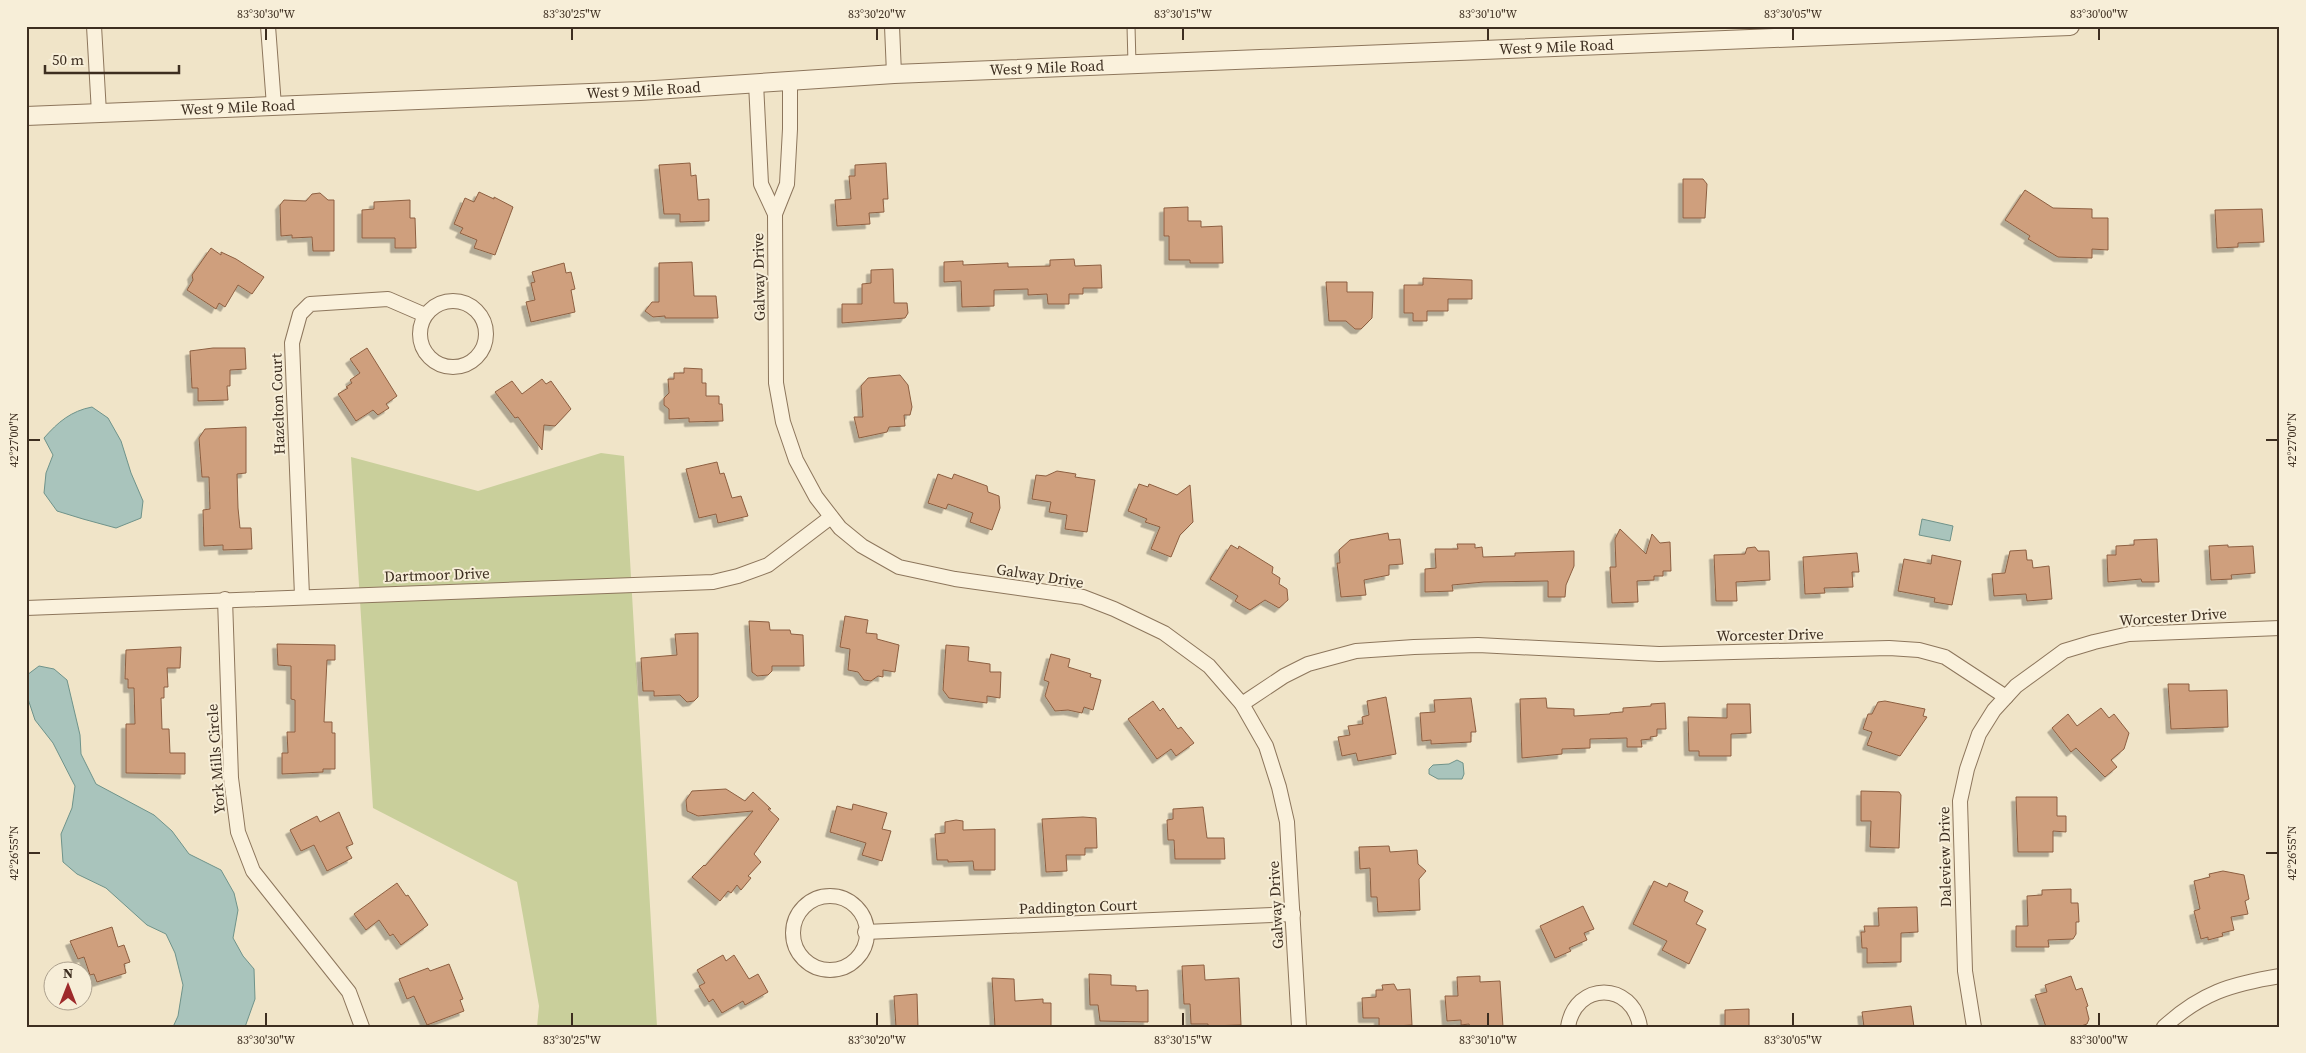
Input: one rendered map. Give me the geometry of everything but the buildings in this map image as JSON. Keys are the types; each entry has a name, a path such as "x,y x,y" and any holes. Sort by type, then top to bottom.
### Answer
{"street":[{"path":"94,26 99,113"},
{"path":"268,26 274,106"},
{"path":"892,26 894,74"},
{"name":"West 9 Mile Road","path":"26,116 640,91 894,74 1132,64 1740,32 2070,26"},
{"name":"Galway Drive","path":"790,82 787,184 775,214 776,384 783,422 796,460 816,498 840,528 862,546 899,567 955,579 1084,597 1164,633 1209,666 1242,704 1266,746 1279,787 1287,822 1299,1027"},
{"name":"Galway Drive","path":"756,84 761,184 775,214"},
{"name":"Hazelton Court","path":"302,596 292,343 300,314 310,304 388,299 425,315"},
{"path":"455,301 471,307 483,319 486,330 486,342 482,352 474,361 464,366 443,367 434,362 426,355 421,346 420,325 425,315 433,307 444,302 455,301"},
{"name":"Dartmoor Drive","path":"26,608 302,596 713,582 738,576 768,565 831,517"},
{"name":"York Mills Circle","path":"226,599 230,778 238,832 252,871 349,992 362,1027"},
{"name":"Worcester Drive","path":"1242,704 1292,672 1308,664 1336,655 1414,647 1478,645 1659,654 1889,648 1919,650 1945,657 2006,697 2016,686 2064,651 2094,642 2129,634 2280,628"},
{"name":"Daleview Drive","path":"1974,1027 1964,971 1960,801 1966,769 1979,734 1994,710 2006,697"},
{"path":"830,896 841,898 860,911 865,921 865,932 865,945 859,956 849,965 831,970 812,966 802,958 796,947 793,934 795,922 800,912 808,903 830,896"},
{"name":"Paddington Court","path":"865,932 1293,914"},
{"path":"2164,1027 2181,1011 2206,995 2245,982 2280,976"},
{"path":"1568,1027 1570,1019 1579,1003 1588,996 1605,992 1615,994 1626,1000 1636,1012 1640,1027"}],"lane":[{"path":"1131,26 1132,64"}],"green space":[{"path":"601,453 624,456 657,1027 537,1027 539,1006 517,882 373,808 351,457 478,491"}],"water":[{"path":"92,407 108,418 121,441 131,473 143,501 141,518 116,528 57,511 44,493 46,473 53,455 44,438 65,418 78,411"},
{"path":"1922,519 1953,526 1950,541 1919,535"},
{"path":"39,666 54,669 67,680 80,735 81,754 96,784 154,815 172,831 189,854 221,870 234,893 238,910 233,938 243,956 254,969 255,999 245,1027 173,1027 178,1016 183,985 175,953 166,934 147,925 106,888 77,874 63,862 61,834 72,808 75,786 53,743 35,720 27,696 27,675"},
{"path":"1457,760 1463,763 1464,774 1462,779 1438,779 1429,774 1429,769 1433,765 1449,764"}]}
